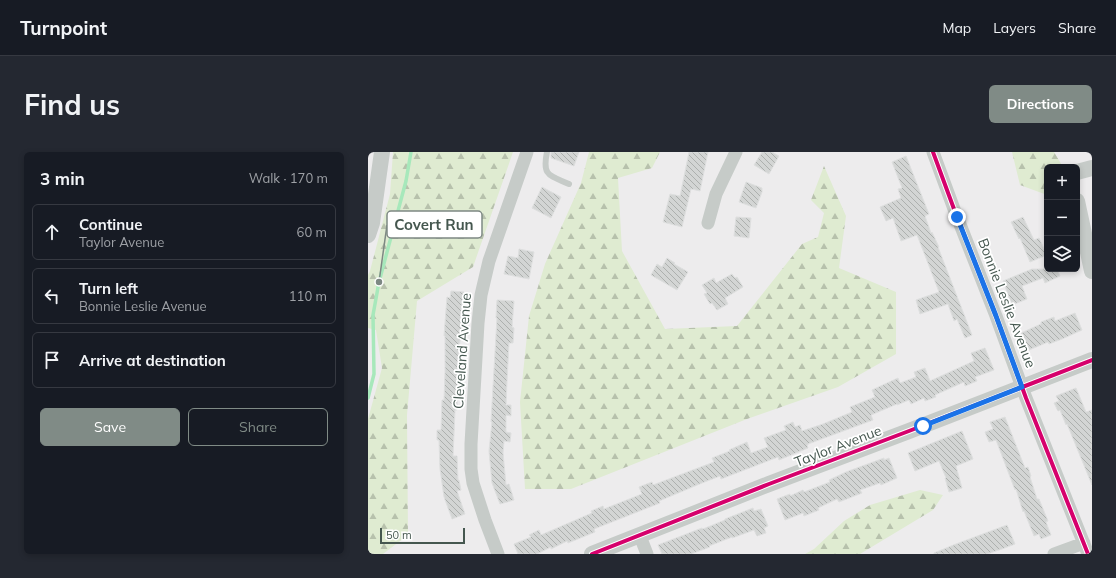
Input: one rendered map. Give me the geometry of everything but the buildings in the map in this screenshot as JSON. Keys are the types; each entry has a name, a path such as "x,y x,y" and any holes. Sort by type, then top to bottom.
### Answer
{"street":[{"path":"368,235 372,224 372,201 382,152"},
{"name":"Cleveland Avenue","path":"498,554 473,483 471,469 478,323 485,276 499,230 527,152"},
{"path":"708,223 716,194 736,152"},
{"name":"Bonnie Leslie Avenue","path":"933,152 1022,387 1086,549"},
{"path":"1080,171 1092,168"},
{"path":"1080,215 1092,271"},
{"name":"Taylor Avenue","path":"592,554 769,484 1092,360"},
{"path":"640,536 647,554"},
{"path":"1054,554 1086,549"}],"lane":[{"path":"547,152 545,169 549,175 569,184"}],"green space":[{"path":"393,152 513,152 473,267 417,301 407,415 408,535 383,554 368,554 368,419 382,368 376,330 368,328 368,275 390,194"},
{"path":"589,152 660,152 652,168 618,178 622,251 665,329 737,326 802,244 818,237 824,213 811,200 824,166 846,216 839,268 896,292 896,354 838,387 747,419 571,489 525,489 520,402 529,316 545,264 581,183"},
{"path":"1012,152 1054,152 1061,164 1044,164 1044,194 1020,185"},
{"path":"920,490 943,495 933,510 860,554 805,554 814,549 844,521 870,505"}],"waterway":[{"path":"368,398 374,374 373,315 379,282 406,181 411,152"}],"cycle path":[{"path":"933,152 1026,398 1088,554"},
{"path":"592,554 769,484 1092,360"}],"place":[{"name":"Covert Run","path":"379,282"}],"route":[{"path":"923,426 1022,387 957,217"}]}
